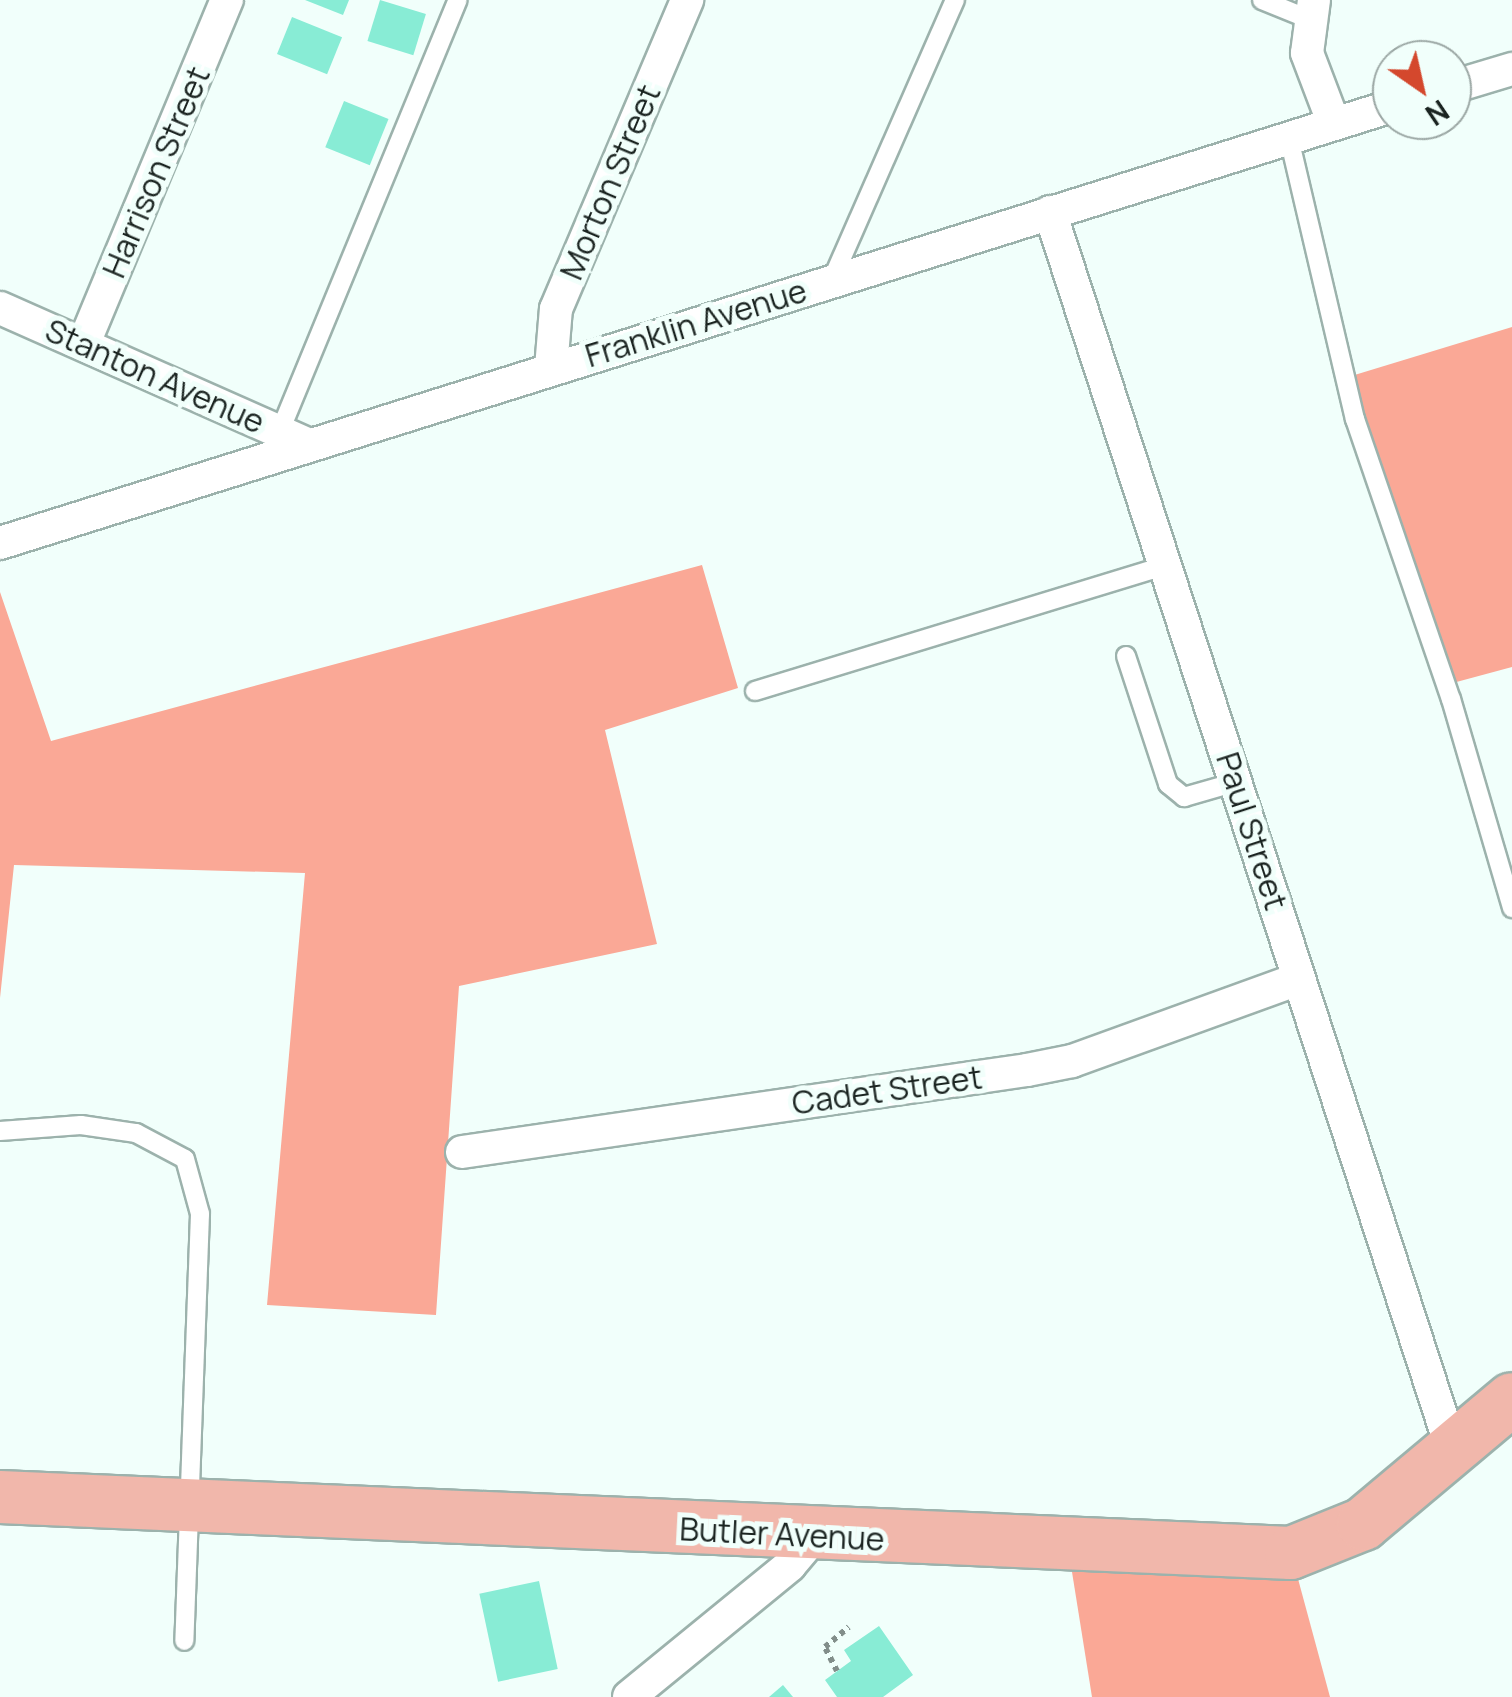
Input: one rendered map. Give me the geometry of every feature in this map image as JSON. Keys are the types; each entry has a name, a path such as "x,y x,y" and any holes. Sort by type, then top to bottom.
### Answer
{"main road":[{"name":"Butler Avenue","path":"0,1498 814,1536 1291,1553 1363,1524 1512,1398"}],"street":[{"name":"Harrison Street","path":"84,344 228,0"},
{"name":"Morton Street","path":"551,368 556,310 687,0"},
{"path":"1310,9 1307,53 1334,124"},
{"path":"1472,82 1512,69"},
{"name":"Franklin Avenue","path":"0,543 294,438 551,368 1372,112"},
{"name":"Paul Street","path":"1050,212 1168,565 1452,1449"},
{"name":"Stanton Avenue","path":"0,308 294,438"},
{"name":"Cadet Street","path":"462,1152 1042,1067 1299,979"},
{"path":"628,1697 790,1564 814,1536"}],"lane":[{"path":"294,438 458,0"},
{"path":"832,280 955,0"},
{"path":"1262,0 1310,9"},
{"path":"1289,138 1355,419 1451,699 1512,908"},
{"path":"756,692 1168,565"},
{"path":"1126,656 1168,784 1184,797 1236,782"},
{"path":"0,1131 81,1125 136,1132 184,1159 200,1214 184,1641"}],"path":[{"path":"837,1670 825,1646 850,1627"}],"shaded area":[{"path":"1512,327 1512,667 1449,684 1348,377"},
{"path":"702,565 738,688 605,730 657,944 459,986 436,1315 267,1305 305,873 14,865 0,998 0,592 51,741"},
{"path":"1068,1547 1291,1553 1330,1697 1092,1697"}],"building":[{"path":"305,0 349,0 343,15"},
{"path":"380,0 426,14 413,55 367,41"},
{"path":"292,17 342,37 327,74 277,54"},
{"path":"344,101 389,119 370,165 325,147"},
{"path":"539,1581 558,1669 498,1682 479,1594"},
{"path":"879,1626 913,1675 883,1697 837,1697 825,1680 851,1661 844,1650"},
{"path":"783,1685 793,1697 769,1697"}]}
